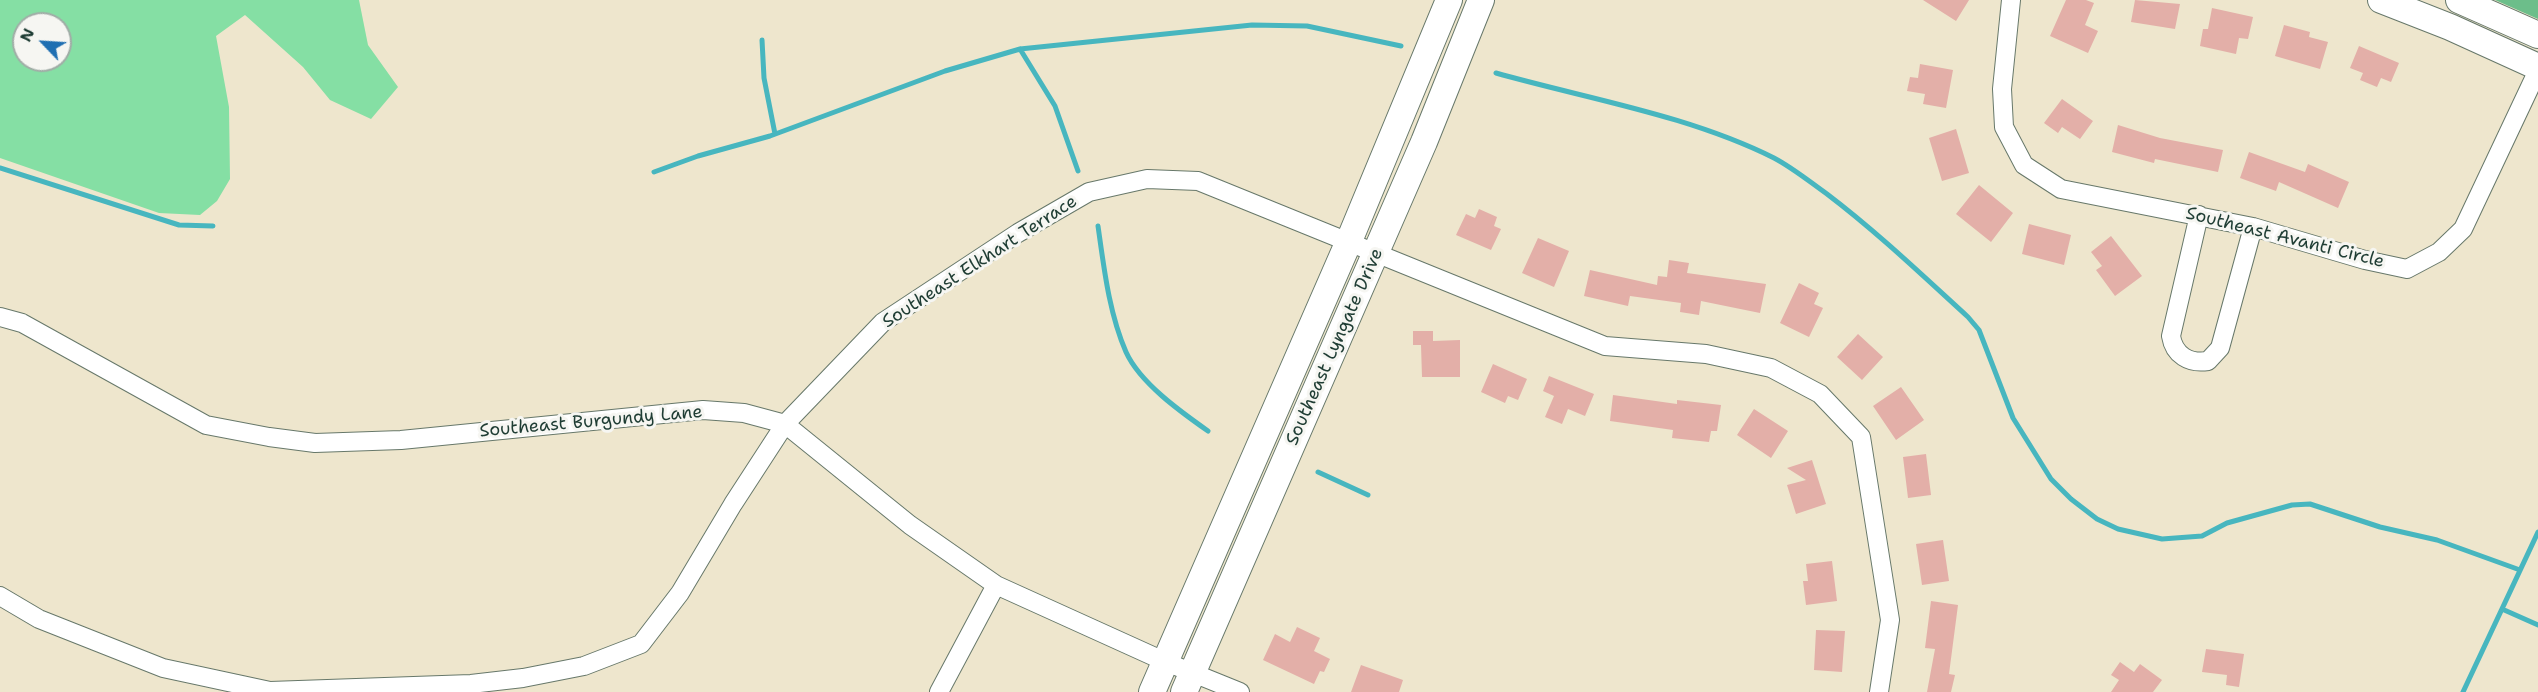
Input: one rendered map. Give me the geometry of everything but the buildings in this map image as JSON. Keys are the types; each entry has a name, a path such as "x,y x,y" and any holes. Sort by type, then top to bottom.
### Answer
{"street":[{"name":"Southeast Lyngate Drive","path":"1152,692 1349,241 1449,0"},
{"name":"Southeast Lyngate Drive","path":"1188,682 1376,253 1481,0"},
{"name":"Southeast Avanti Circle","path":"2012,0 2002,89 2004,127 2024,165 2061,189 2253,227 2365,260 2407,269 2439,252 2463,229 2538,68"},
{"path":"2381,0 2538,68"},
{"path":"2459,0 2538,34"},
{"name":"Southeast Elkhart Terrace","path":"0,596 39,619 163,668 270,691 471,688 584,666 641,644 680,593 733,504 785,424 883,322 1018,233 1089,192 1147,180 1197,181 1605,346 1706,354 1771,368 1820,394 1861,437 1890,620 1880,692"},
{"path":"2199,215 2171,336 2173,347 2179,354 2191,360 2208,361 2220,348 2253,227"},
{"name":"Southeast Burgundy Lane","path":"0,316 22,323 206,425 269,437 315,443 401,440 703,410 744,413 785,424 910,525 996,585 1166,662 1188,682 1240,692"},
{"path":"939,692 996,585"}],"green space":[{"path":"0,0 359,0 368,45 398,87 371,119 330,100 303,67 245,15 216,36 229,107 230,179 217,201 200,215 159,213 0,158"},
{"path":"2495,0 2538,0 2538,19"}],"waterway":[{"path":"654,172 698,156 770,136 945,71 1020,49 1252,25 1307,26 1401,46"},
{"path":"762,40 764,78 775,134"},
{"path":"1020,49 1055,106 1078,171"},
{"path":"1496,73 1637,109 1707,130 1774,158 1827,194 1899,254 1968,317 1979,330 2013,418 2051,479 2071,499 2097,519 2118,529 2162,539 2202,536 2227,523 2292,505 2310,504 2380,527 2437,540 2520,570"},
{"path":"0,168 179,225 213,226"},
{"path":"1098,226 1111,306 1120,337 1132,364 1151,386 1208,431"},
{"path":"1318,472 1368,495"},
{"path":"2463,692 2538,532"},
{"path":"2502,609 2538,625"}]}
